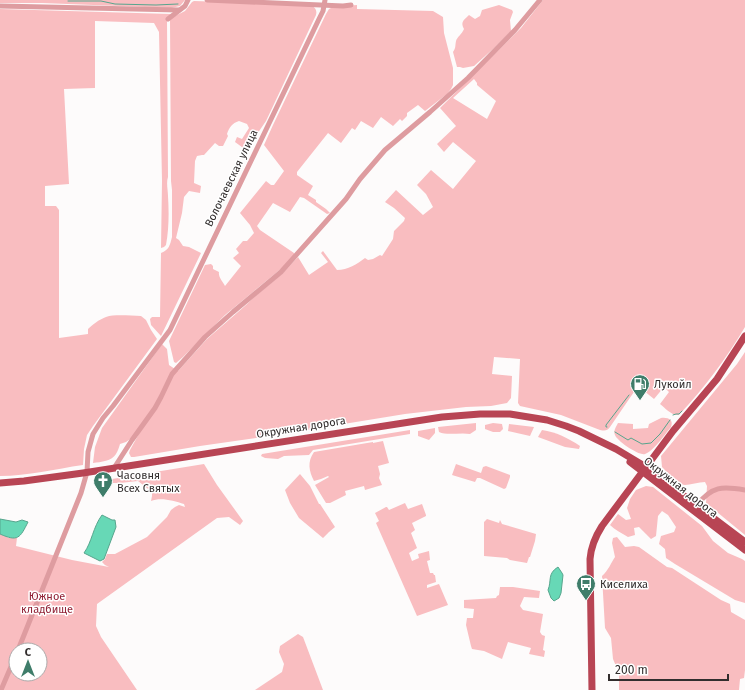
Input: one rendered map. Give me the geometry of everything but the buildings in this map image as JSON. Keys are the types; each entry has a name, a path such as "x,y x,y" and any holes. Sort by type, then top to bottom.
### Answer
{"main road":[{"path":"592,690 590,559 595,538 602,526 673,430 717,378 745,336"},
{"name":"Окружная дорога","path":"0,483 114,468 442,417 470,414 510,414 540,418 566,426 602,442 697,505 745,542"},
{"name":"Окружная дорога","path":"644,469 745,550"}],"street":[{"path":"168,19 186,4 188,0"},
{"path":"207,0 325,2 343,6 351,5"},
{"path":"114,468 155,408 170,376 176,368 205,337 281,272 346,199 360,179 385,150 468,78 516,30 540,0"},
{"name":"Волочаевская улица","path":"21,642 81,493 87,472 88,453 93,434 104,416 119,398 170,328 311,37 325,2"},
{"path":"0,6 179,10"},
{"path":"697,505 702,498 715,489 727,487 745,490"},
{"path":"1,690 8,674"}],"green space":[{"path":"0,0 185,0 180,6 171,8 42,3 0,3"},
{"path":"543,0 745,0 745,327 715,372 679,415 671,413 660,404 669,392 664,387 654,399 638,386 610,427 605,431 561,415 520,406 518,403 520,359 494,357 492,374 512,376 511,398 507,403 491,406 466,407 405,414 131,457 129,453 130,450 140,432 126,442 120,444 117,453 112,458 106,461 93,463 95,447 102,428 162,344 167,349 169,365 178,371 207,339 282,274 298,257 309,275 328,262 321,253 323,251 337,270 349,268 365,258 368,260 380,255 382,256 393,239 394,231 405,218 385,202 396,190 423,215 433,207 426,194 417,185 431,170 453,189 476,161 453,142 444,152 437,144 456,126 440,108 521,28","holes":["474,79 477,85 496,101 487,119 453,98"]},
{"path":"194,1 312,6 316,11 316,15 266,121 246,150 235,142 237,137 242,139 249,128 247,124 239,121 234,123 230,128 223,146 219,146 215,143 204,155 197,156 195,161 194,183 201,186 200,193 189,191 184,197 176,238 183,246 189,247 201,253 161,336 151,325 150,319 152,317 160,317 161,253 169,247 172,237 170,20 185,11"},
{"path":"357,5 357,9 433,11 443,17 444,33 453,68 453,85 451,89 447,94 425,111 418,105 407,113 407,116 402,121 400,119 393,126 381,117 373,128 361,121 355,130 352,128 341,143 328,133 297,172 297,175 313,186 308,195 330,213 327,214 304,198 300,197 290,212 273,203 257,226 260,230 294,253 294,255 282,268 225,315 183,357 176,363 174,362 169,341 205,265 211,264 213,269 219,272 220,278 225,286 241,266 233,258 239,253 236,249 243,241 247,241 254,233 250,225 240,213 266,181 271,185 274,185 284,171 264,145 326,14 329,9 333,7"},
{"path":"499,5 512,10 513,12 510,20 511,31 474,66 463,68 457,67 453,52 457,40 464,29 462,25 463,21 469,15 475,19 480,16 482,10"},
{"path":"0,9 171,14 167,19 167,184 169,214 166,245 161,248 162,181 159,32 154,23 95,21 95,88 64,89 69,184 45,186 45,206 56,206 59,210 59,338 88,334 88,329 101,319 110,316 123,315 141,316 146,320 157,339 87,435 83,465 10,476 0,476"},
{"path":"745,352 745,535 706,503 707,486 705,482 685,485 679,483 662,467 661,456 737,364"},
{"path":"661,418 670,420 672,425 656,446 645,454 638,453 628,448 614,434 618,423 633,424 633,429 648,428 649,424"},
{"path":"476,423 476,430 470,434 443,433 439,432 438,427"},
{"path":"493,423 502,424 503,429 500,432 493,432 485,429 485,425"},
{"path":"509,424 534,427 530,436 508,431"},
{"path":"435,428 435,433 429,440 418,436 418,431"},
{"path":"410,430 410,434 313,450 309,455 284,456 278,459 265,458 261,456 262,454"},
{"path":"542,430 552,432 566,438 580,446 579,449 565,447 538,437"},
{"path":"383,441 389,463 378,466 380,474 379,478 382,485 365,490 364,486 345,491 346,495 330,503 326,503 315,485 329,477 328,476 314,481 311,474 310,459 314,452"},
{"name":"Южное кладбище","path":"204,464 243,521 240,525 229,517 217,518 97,604 96,626 101,637 137,690 0,690 0,534 9,538 17,538 16,546 72,560 109,567 102,562 107,554 115,554 147,537 167,517 171,510 179,505 185,507 184,504 168,500 159,499 151,501 152,492 138,481 111,483 112,479"},
{"path":"456,464 481,473 483,467 486,466 510,475 510,477 506,488 504,489 480,478 477,478 475,482 452,475"},
{"path":"300,474 310,486 319,504 335,527 323,538 299,518 290,503 285,490"},
{"path":"646,486 653,487 702,526 713,541 728,553 745,561 745,603 735,600 666,558 665,549 659,544 661,536 674,532 676,527 668,515 662,511 658,516 656,536 651,539 639,527 634,528 635,535 628,537 610,525 618,514 626,520 631,519 627,508 630,499 636,490"},
{"path":"405,503 408,509 422,504 426,515 412,523 415,530 411,533 417,548 409,553 412,561 419,558 418,554 429,551 430,560 427,561 430,573 435,575 436,582 427,585 427,588 439,584 448,605 417,616 376,523 379,521 375,513 386,507 389,510"},
{"path":"487,519 499,523 500,520 502,524 536,534 527,563 510,560 507,558 484,556 484,522"},
{"path":"617,537 625,547 639,547 667,567 672,568 721,600 730,604 731,612 745,620 745,670 744,678 740,679 739,690 619,690 619,673 613,659 611,638 605,628 602,576 615,557 612,543 613,538"},
{"path":"500,587 513,587 540,591 539,598 524,597 520,606 523,610 543,614 540,632 545,636 543,650 545,651 544,657 529,654 531,648 508,642 502,659 484,651 472,649 466,625 467,618 473,618 474,609 464,608 464,600 496,598 499,595"},
{"path":"298,634 303,637 323,690 255,690 282,672 284,664 279,652 280,646"}],"shaded area":[{"path":"102,515 115,520 116,527 104,559 100,561 84,553"},
{"path":"0,519 16,522 22,520 28,522 23,532 18,537 11,538 0,534"},
{"path":"558,567 563,575 561,593 559,598 554,601 548,590 552,572"}],"waterway":[{"path":"68,1 101,1 115,4 178,4"},
{"path":"607,427 606,425 629,395"},
{"path":"673,415 679,414 682,411"},
{"path":"615,432 628,440 631,438 642,444 651,443 660,434 670,420"}],"place":[{"name":"Лукойл","path":"640,401"},
{"name":"Часовня Всех Святых","path":"103,498"},
{"name":"Киселиха","path":"586,601"}]}
